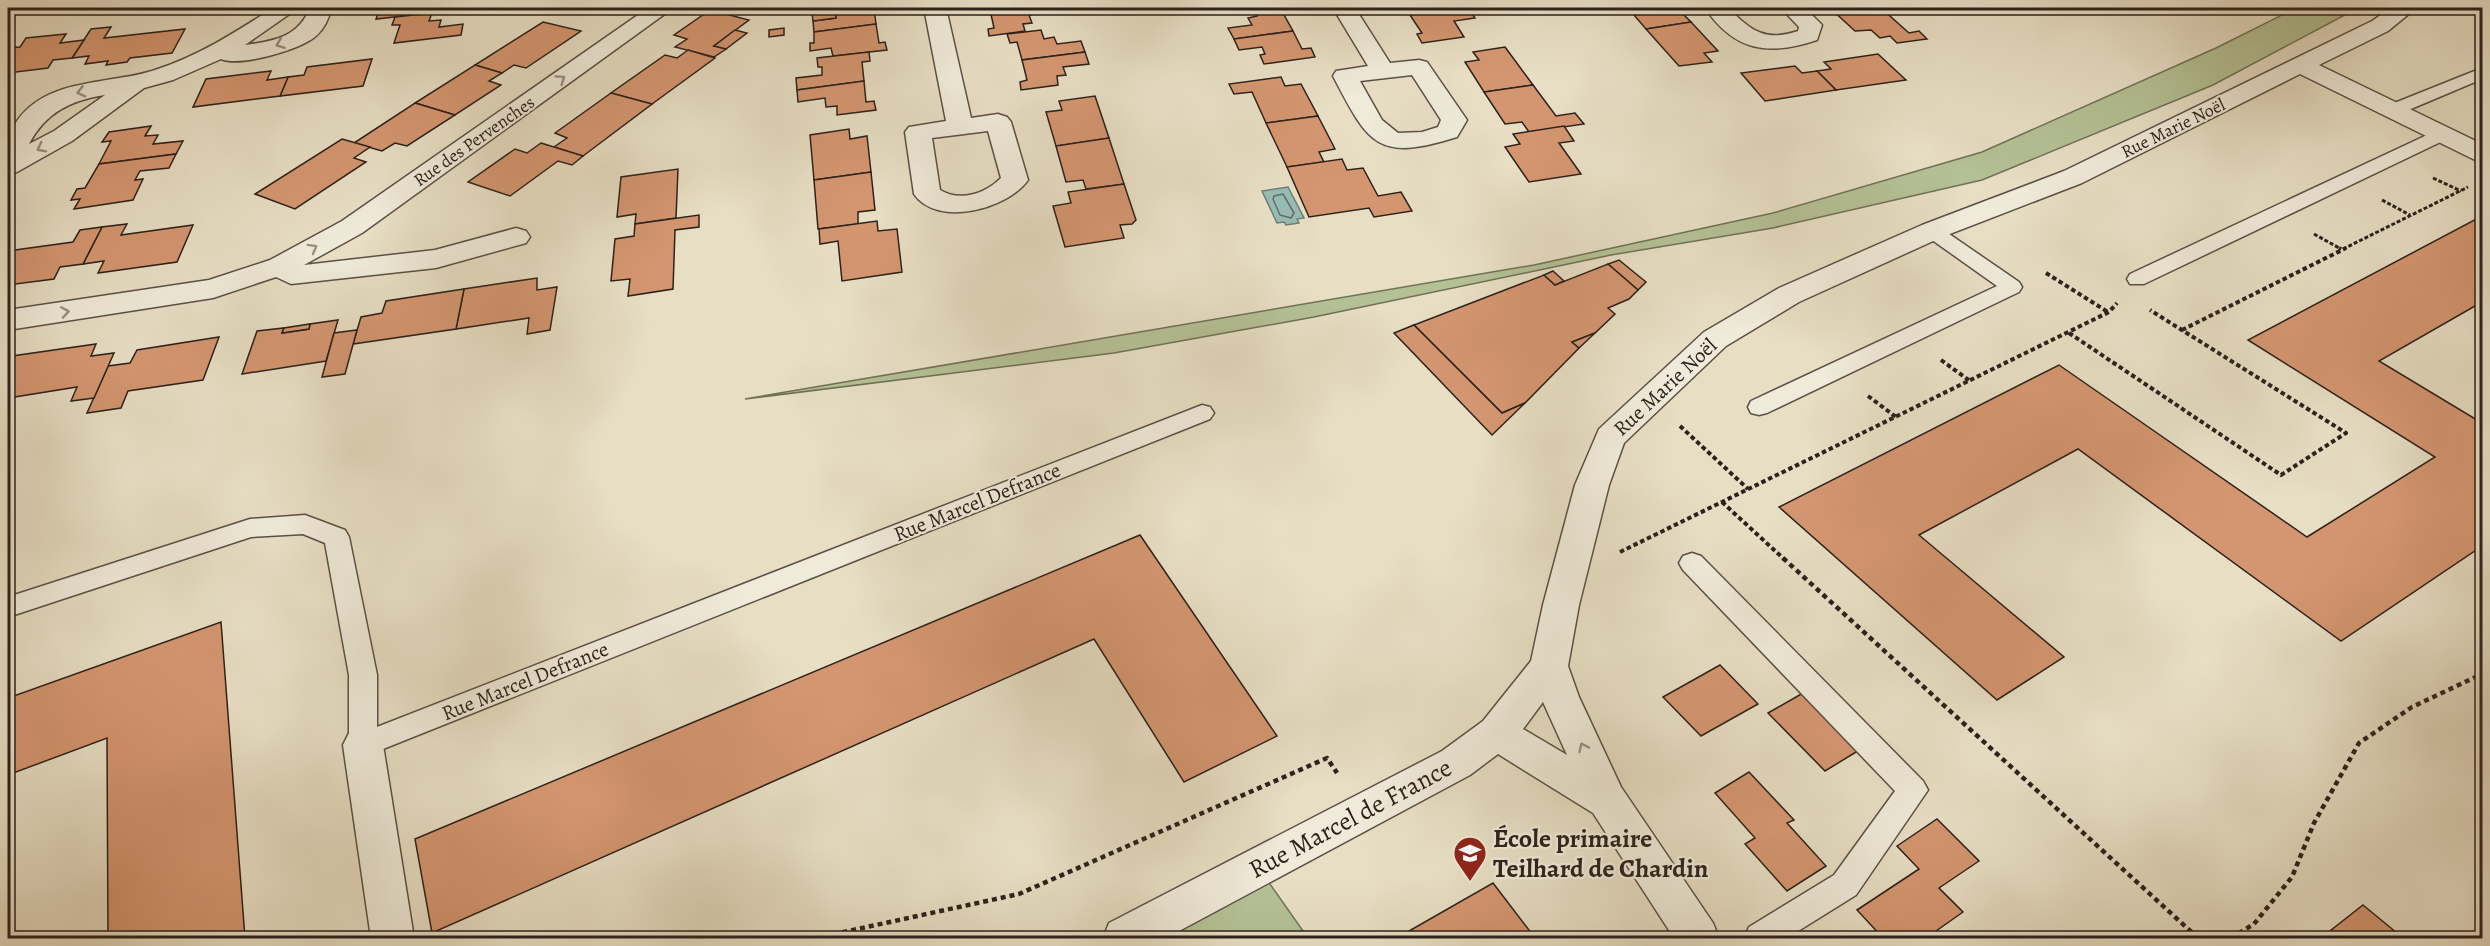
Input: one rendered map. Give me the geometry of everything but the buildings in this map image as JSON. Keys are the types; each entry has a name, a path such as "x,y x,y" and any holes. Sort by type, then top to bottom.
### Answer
{"street":[{"path":"8,159 31,120 50,105 77,92 161,76 206,59 249,35 287,8"},
{"path":"206,59 272,48 295,39 313,26 321,8"},
{"name":"Rue des Pervenches","path":"8,320 213,290 280,266 352,227 663,8"},
{"path":"935,8 960,126"},
{"path":"1344,8 1383,71"},
{"path":"1716,8 1744,36 1760,43 1787,44 1809,35 1811,25 1792,8"},
{"name":"Rue Marie Noël","path":"1549,666 1561,605 1592,485 1610,437 1715,339 1789,295 1932,231 2073,177 2302,66 2380,26 2405,8"},
{"path":"2302,66 2482,154"},
{"path":"8,166 63,136 142,80"},
{"path":"280,266 291,275 436,259 516,237"},
{"path":"1549,666 1560,697 1607,800 1698,939"},
{"name":"Rue Marcel de France","path":"1124,939 1456,763 1497,733 1549,666"},
{"path":"1497,733 1607,800"},
{"path":"363,745 393,939"}],"lane":[{"path":"2393,111 2482,73"},
{"path":"2130,287 2442,134"},
{"path":"1759,407 2012,287 1932,231"},
{"name":"Rue Marcel Defrance","path":"363,745 1202,413"},
{"path":"8,608 250,528 305,524 336,537 363,675 363,745"},
{"path":"1692,563 1913,790 1845,885 1760,939"}],"path":[{"path":"2153,8 2161,11"},
{"path":"2182,330 2475,183"},
{"path":"1616,554 1748,489 2068,332 2109,312 2130,287 2182,330 2346,433 2281,475 2068,332"},
{"path":"1674,421 1748,489"},
{"path":"1722,502 2198,939"},
{"path":"2231,939 2254,924 2292,877 2314,824 2359,743 2412,707 2482,674"},
{"path":"816,939 1019,894 1328,758 1362,812"}],"green space":[{"path":"2296,8 2358,8 2213,85 1982,180 1773,228 1611,255 1314,317 1114,353 745,399 1534,265 1773,213 1982,152 2216,48"},
{"path":"1258,867 1308,938 1127,938"}],"water":[{"path":"1288,187 1304,218 1297,219 1299,223 1286,225 1284,222 1277,223 1262,191"}],"place":[{"name":"École primaire Teilhard de Chardin","path":"1470,882"}]}
